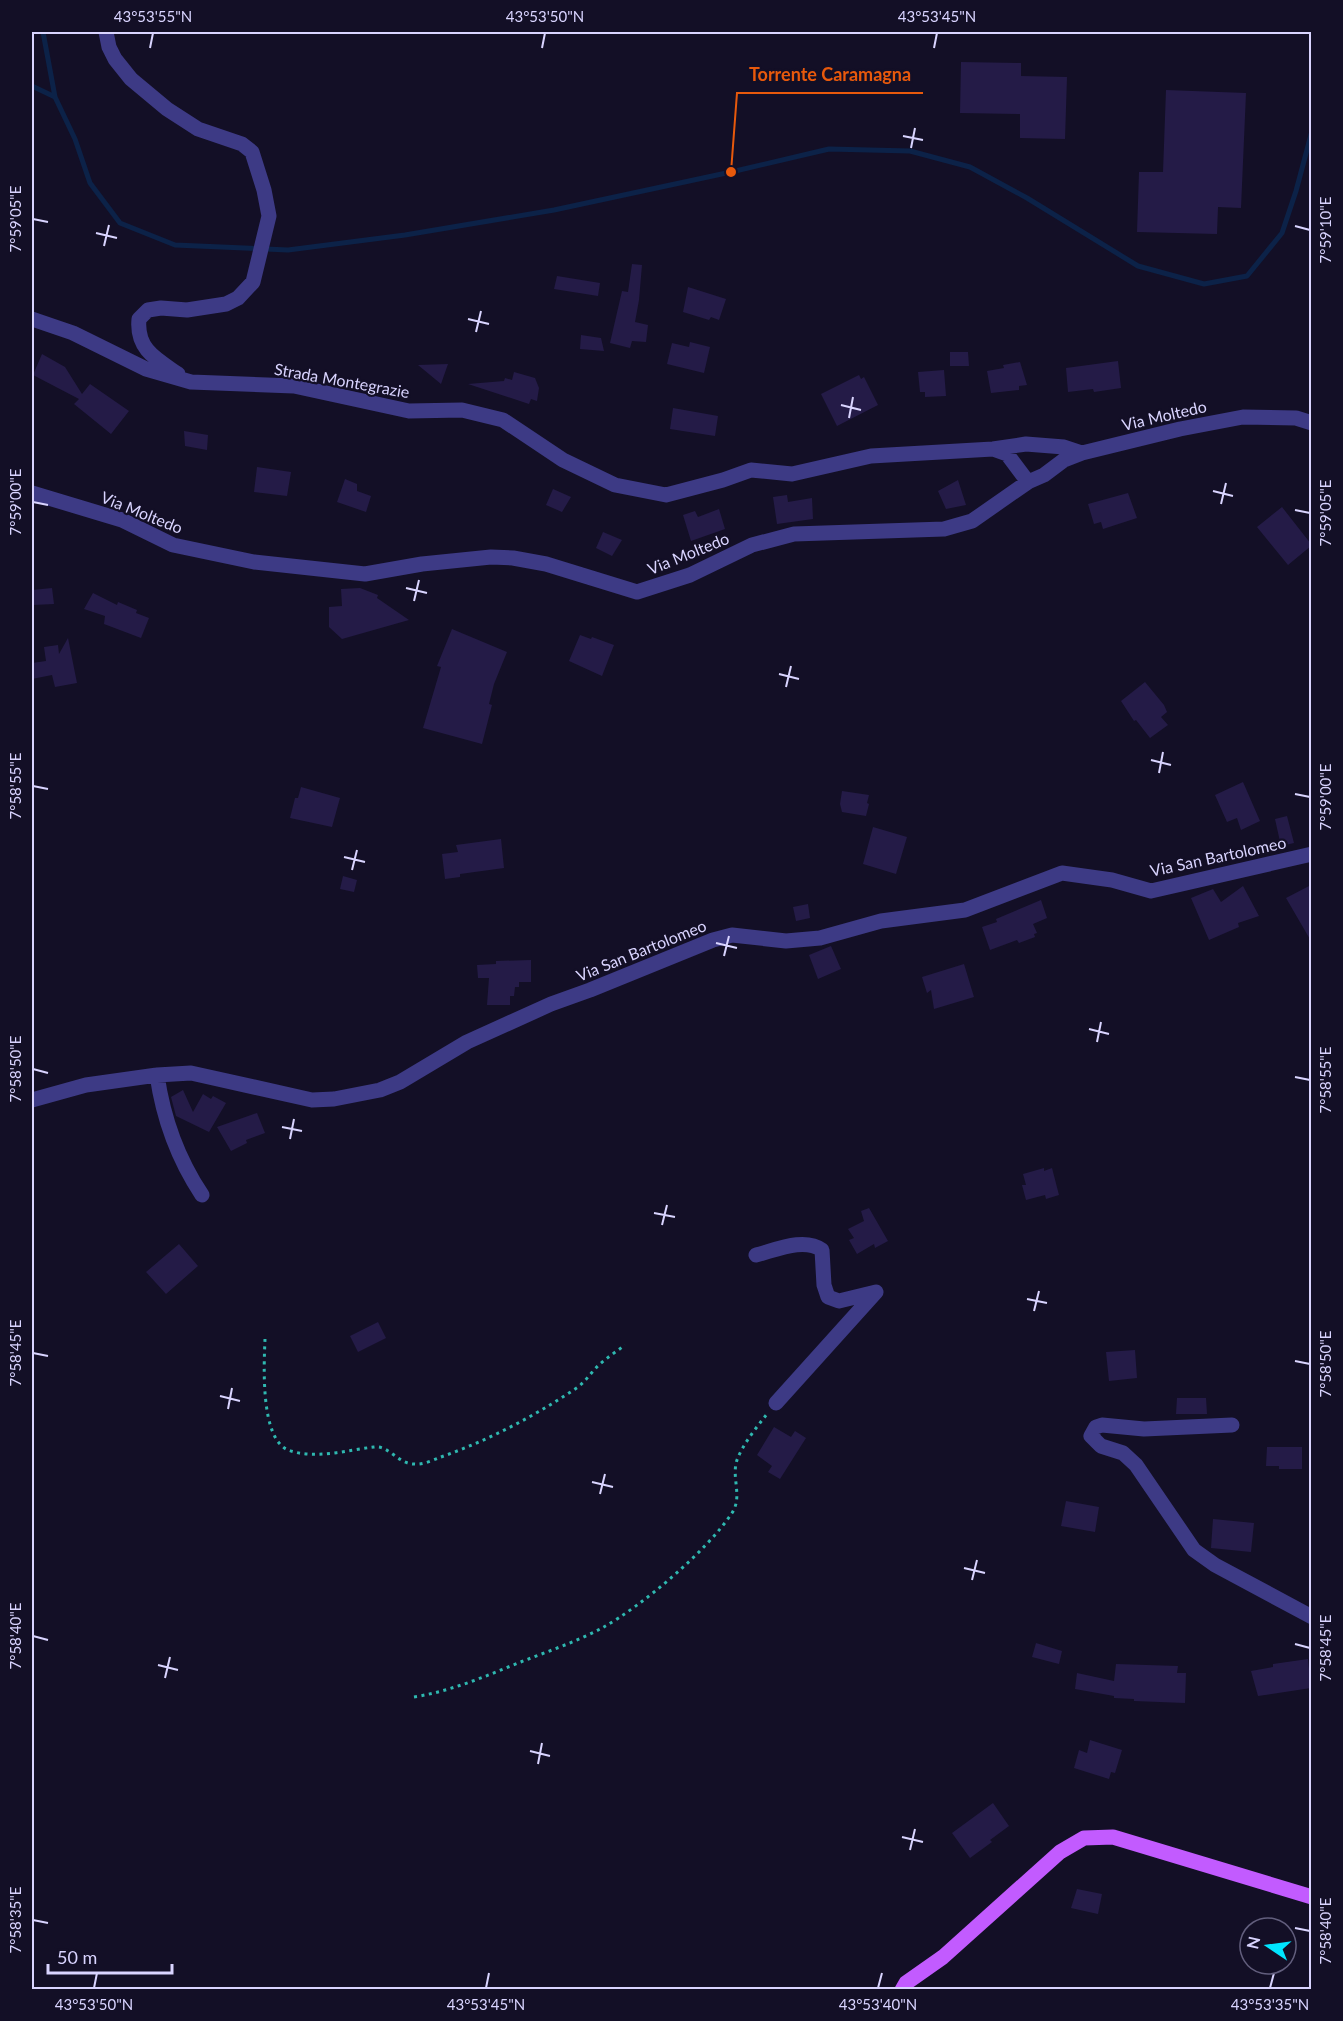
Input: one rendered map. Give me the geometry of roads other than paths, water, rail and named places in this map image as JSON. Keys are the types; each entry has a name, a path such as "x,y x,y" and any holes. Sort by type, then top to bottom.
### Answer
{"main road":[{"path":"902,1989 906,1983 943,1957 1060,1852 1084,1838 1113,1837 1311,1897"}],"street":[{"path":"106,32 109,47 131,79 167,109 198,129 242,144 252,152 264,190 269,216 267,228 253,282 238,298 226,304 187,310 161,308 148,310 139,319 138,332 151,355 191,382"},
{"name":"Strada Montegrazie","path":"32,319 73,333 146,369 191,382 294,386 410,411 462,410 503,420 563,460 615,485 666,495 751,470 792,474 871,456 993,450 1026,444 1064,447 1082,453"},
{"name":"Via Moltedo","path":"32,493 122,520 173,545 254,562 365,574 422,564 491,557 513,558 546,564 637,592 690,575 752,545 794,534 944,529 972,521 1064,460 1082,453 1180,429 1243,417 1296,418 1311,423"},
{"path":"993,450 1007,454 1028,483"},
{"name":"Via San Bartolomeo","path":"32,1100 86,1085 157,1075 191,1073 312,1100 353,1096 380,1090 400,1082 466,1042 551,1004 713,940 732,935 786,941 820,938 881,921 965,910 1062,873 1112,880 1151,891 1311,854"},
{"path":"157,1075 160,1100 171,1133 190,1178 202,1195"},
{"path":"756,1255 805,1244 815,1245 822,1250 824,1285 828,1297 839,1301 876,1292 776,1403"},
{"path":"1232,1425 1144,1429 1102,1425 1096,1427 1091,1436 1101,1446 1123,1453 1136,1465 1194,1550 1215,1565 1311,1617"}],"waterway":[{"path":"43,32 55,97"},
{"path":"32,86 55,97 75,139 90,183 120,223 175,245 288,250 405,235 554,210 829,149 910,151 970,167 1027,198 1138,266 1204,284 1247,276 1282,233 1312,131"}],"place":[{"name":"Torrente Caramagna","path":"731,172"}]}
